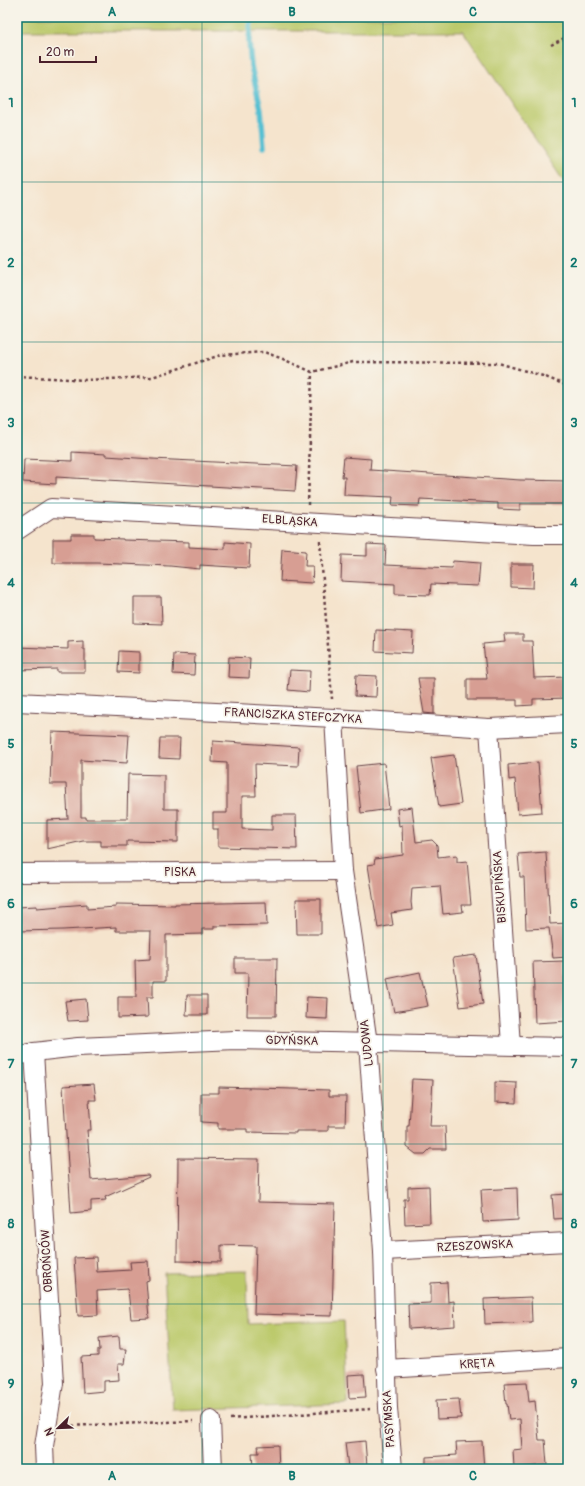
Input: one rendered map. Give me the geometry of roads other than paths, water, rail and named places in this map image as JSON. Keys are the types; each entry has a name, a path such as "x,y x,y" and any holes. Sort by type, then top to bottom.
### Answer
{"street":[{"name":"ELBLĄSKA","path":"18,530 51,508 534,535 568,535"},
{"name":"FRANCISZKA STEFCZYKA","path":"17,702 334,718 489,728 568,724"},
{"name":"LUDOWA","path":"334,718 343,871 368,1043 383,1251 386,1369"},
{"name":"BISKUPIŃSKA","path":"489,728 511,1045"},
{"name":"PISKA","path":"17,873 343,871"},
{"name":"GDYŃSKA","path":"26,1054 78,1047 235,1040 568,1047"},
{"name":"OBROŃCÓW","path":"26,1054 54,1383 44,1446 45,1469"},
{"name":"RZESZOWSKA","path":"383,1251 568,1242"},
{"name":"KRĘTA","path":"386,1369 568,1358"},
{"name":"PASYMSKA","path":"386,1369 393,1469"},
{"path":"211,1420 213,1469"}],"waterway":[{"path":"251,17 249,41 251,66 261,109 264,147"}]}
